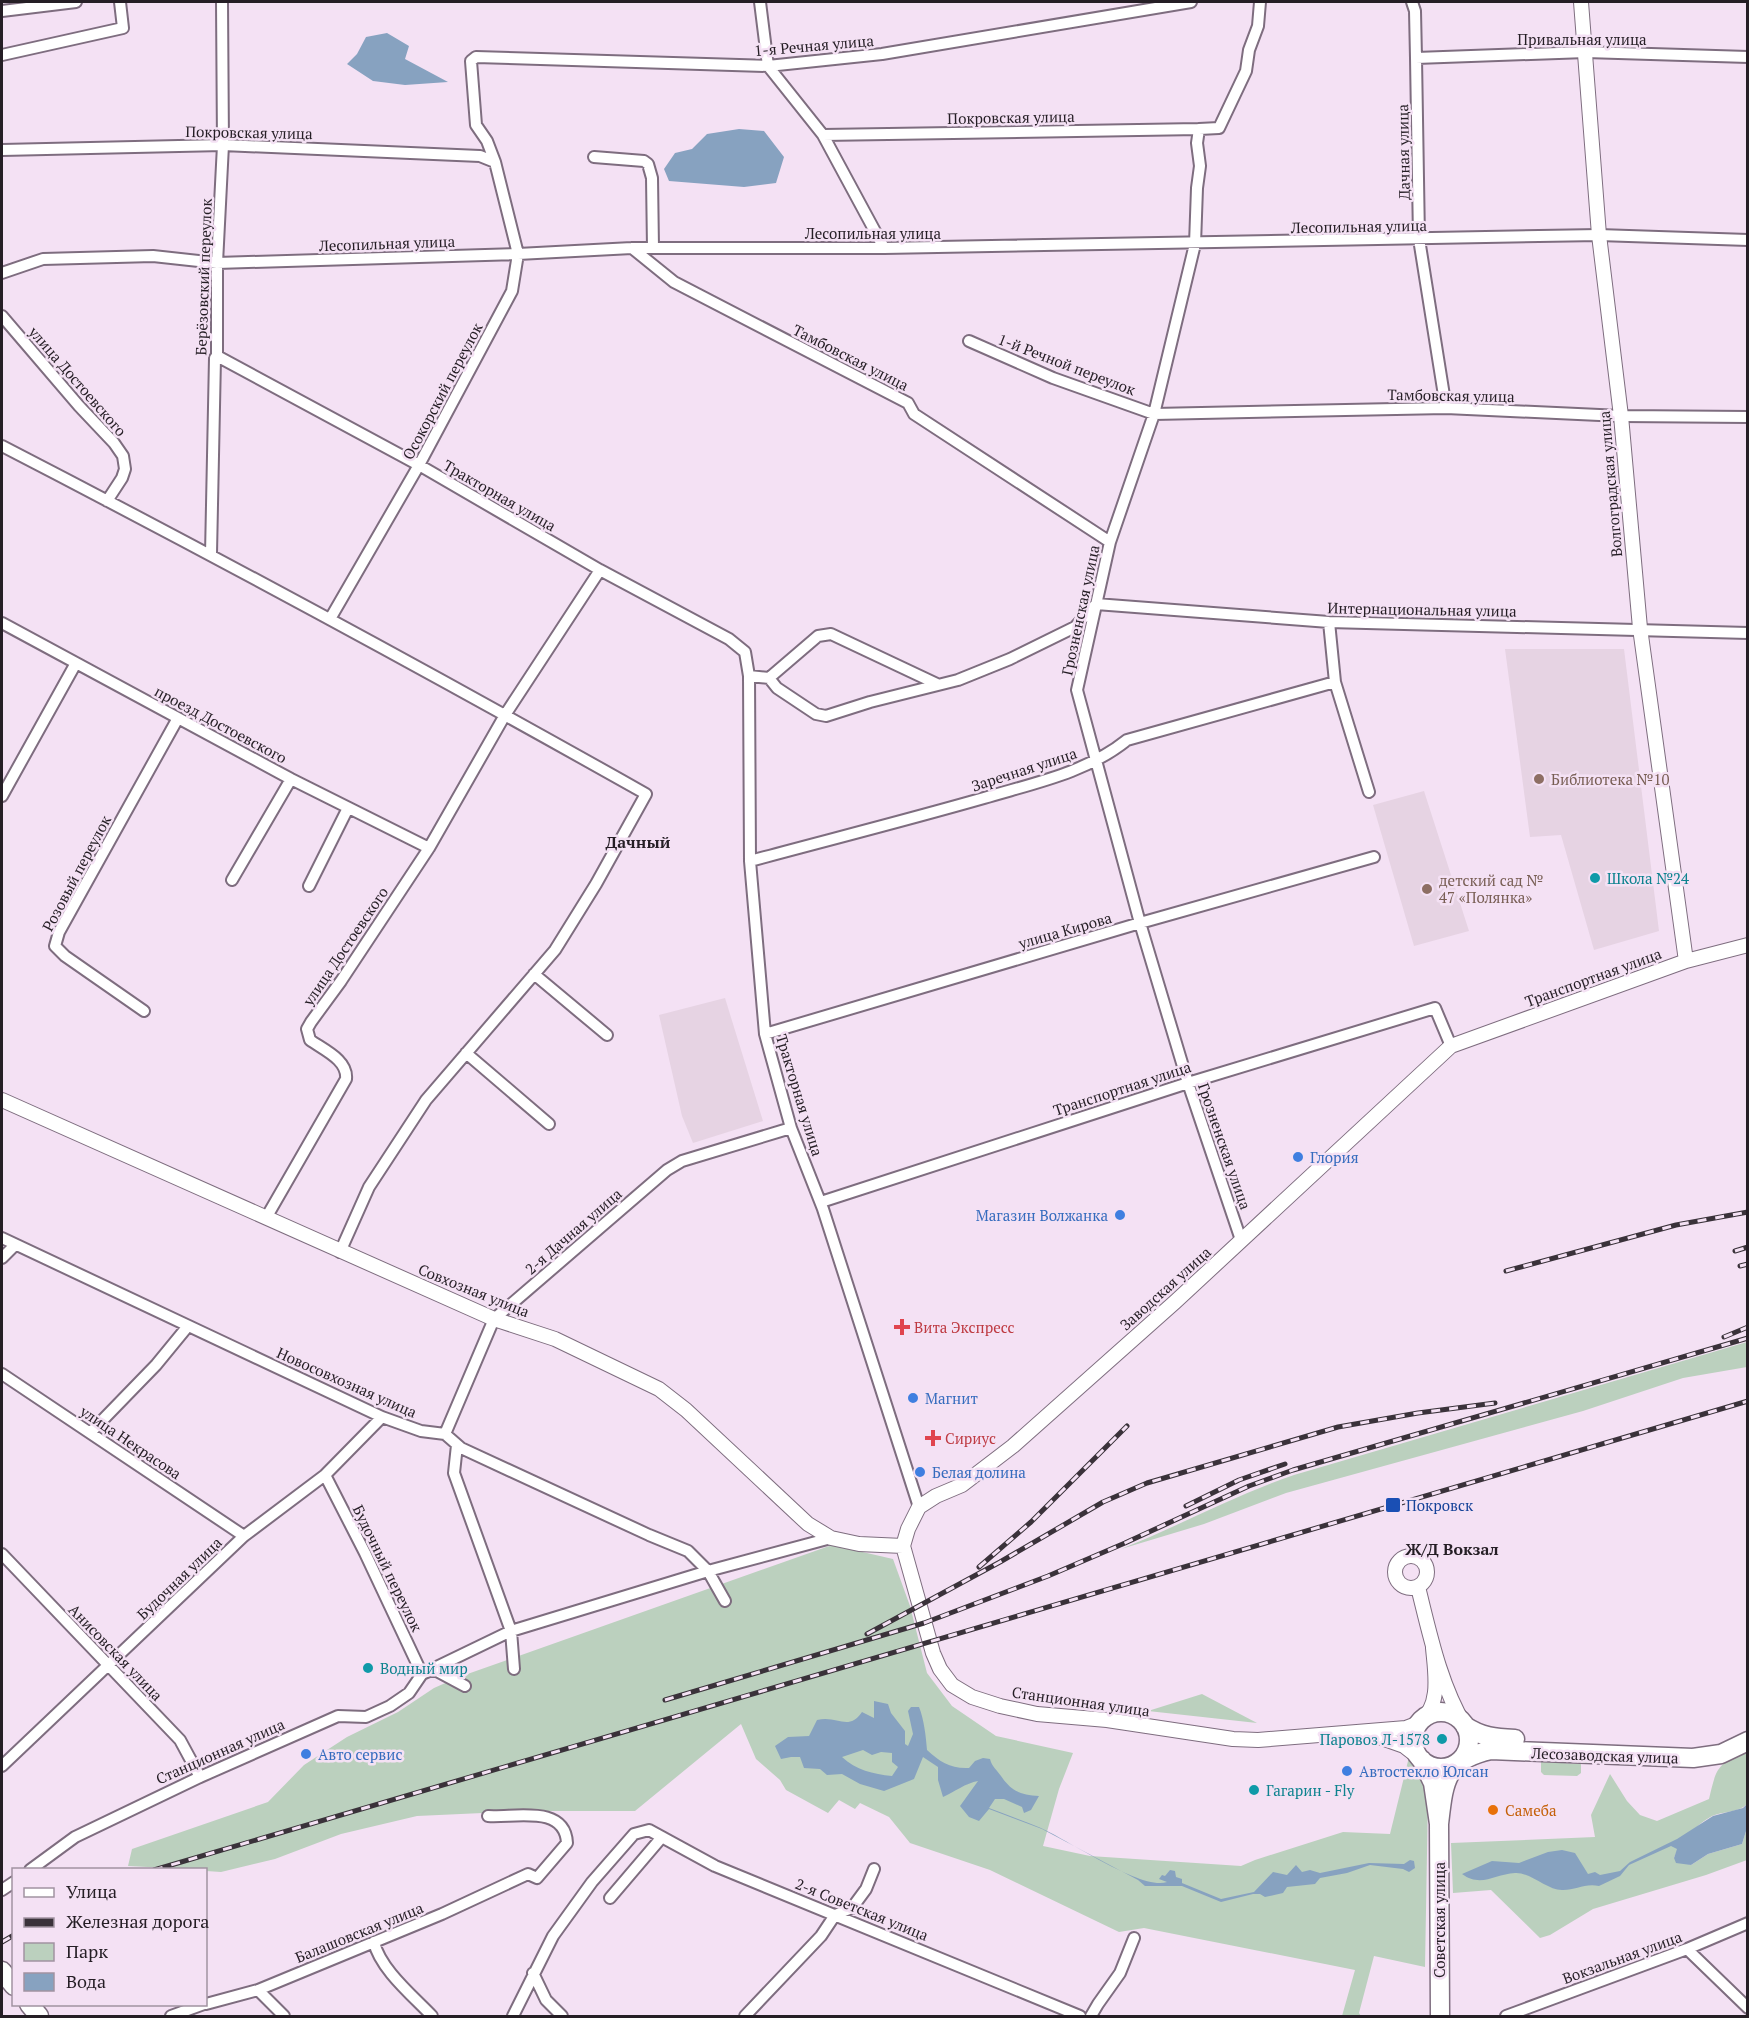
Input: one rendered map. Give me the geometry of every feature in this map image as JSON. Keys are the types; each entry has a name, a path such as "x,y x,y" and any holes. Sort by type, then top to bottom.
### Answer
{"main road":[{"path":"1443,1712 1454,1715 1466,1726 1469,1744 1467,1753 1452,1766 1434,1768 1417,1754 1413,1740 1415,1731 1420,1722 1428,1716 1443,1712"},
{"name":"Лесозаводская улица","path":"1466,1726 1475,1733 1492,1738 1694,1746 1719,1742 1748,1727"},
{"name":"Лесозаводская улица","path":"1461,1760 1472,1754 1491,1750 1693,1758 1721,1754 1748,1741"},
{"name":"Советская улица","path":"1422,1760 1433,1783 1439,1824 1440,2016"},
{"name":"Советская улица","path":"1439,1824 1445,1787 1452,1770 1461,1760"},
{"path":"2,1971 12,1984"}],"street":[{"path":"2,11 76,2"},
{"path":"2,55 123,28 120,2"},
{"name":"Берёзовский переулок","path":"211,554 214,358 217,356 217,263 223,145 222,2"},
{"path":"759,2 768,66 823,135 884,248"},
{"name":"1-я Речная улица","path":"495,162 487,141 476,125 471,61 476,57 768,66 882,54 1191,2"},
{"path":"1199,129 1219,128 1246,71 1249,50 1258,26 1260,2"},
{"name":"Дачная улица","path":"1412,2 1415,11 1419,239 1446,408"},
{"name":"Волгоградская улица","path":"1581,2 1599,235 1621,416 1640,628 1686,961"},
{"name":"Привальная улица","path":"1416,58 1586,52 1748,57"},
{"name":"Покровская улица","path":"823,135 1199,129"},
{"name":"Грозненская улица","path":"1199,129 1197,143 1200,166 1195,244 1154,414 1110,542 1077,690 1140,923 1188,1083 1241,1240"},
{"name":"Покровская улица","path":"2,150 223,145 480,156 495,162"},
{"path":"594,157 644,161 648,164 652,178 656,248 664,274"},
{"name":"Осокорский переулок","path":"330,619 419,465 512,291 518,255 495,162"},
{"name":"Лесопильная улица","path":"2,273 44,260 153,256 217,263 518,255 632,248 1195,244 1599,235 1748,240"},
{"name":"Тамбовская улица","path":"632,248 674,282 908,403 914,414 1110,542"},
{"name":"улица Достоевского","path":"2,316 123,456 125,469 122,478 107,501"},
{"name":"1-й Речной переулок","path":"969,341 1053,378 1154,414"},
{"name":"Тракторная улица","path":"217,356 419,465 600,570 729,639 746,652 749,676 750,861 765,1034 791,1128 821,1202 918,1507"},
{"name":"Тамбовская улица","path":"1154,414 1446,408 1621,416 1748,417"},
{"path":"2,446 211,554 646,794 590,894 555,950 426,1100 369,1187 340,1251"},
{"name":"улица Достоевского","path":"266,1218 346,1079 343,1064 310,1040 308,1029 429,848 505,715 600,570"},
{"path":"749,676 769,678 777,688 816,714 826,716 969,676 1043,644 1075,627 1096,604"},
{"name":"Интернациональная улица","path":"1096,604 1329,622 1640,628 1748,633"},
{"path":"1329,622 1335,682 1369,792"},
{"name":"проезд Достоевского","path":"2,623 291,779 429,848"},
{"path":"769,678 818,636 831,634 937,684"},
{"path":"2,796 76,663"},
{"name":"Заречная улица","path":"750,861 1002,793 1071,772 1096,760 1127,740 1335,682"},
{"name":"Розовый переулок","path":"144,1011 65,956 55,946 59,932 178,718"},
{"path":"232,880 291,779"},
{"path":"309,886 348,808"},
{"name":"улица Кирова","path":"765,1034 1140,923 1374,857"},
{"name":"Транспортная улица","path":"821,1202 1188,1083 1434,1008 1450,1046 1686,961 1748,945"},
{"path":"534,974 607,1035"},
{"name":"Заводская улица","path":"918,1507 962,1485 991,1464 1175,1302 1450,1046"},
{"path":"466,1053 549,1124"},
{"name":"Совхозная улица","path":"2,1100 494,1319 555,1339 659,1389 686,1410 808,1524 831,1538 859,1544 903,1546"},
{"name":"2-я Дачная улица","path":"445,1434 494,1319 667,1170 682,1161 791,1128"},
{"name":"Новосовхозная улица","path":"2,1238 382,1417 421,1431 445,1434"},
{"path":"2,1258 15,1245"},
{"path":"90,1433 156,1365 188,1326"},
{"name":"улица Некрасова","path":"2,1374 244,1536"},
{"name":"Будочная улица","path":"2,1766 244,1536 325,1475 382,1417"},
{"path":"445,1434 457,1445 628,1526 688,1551 708,1571 726,1600"},
{"path":"457,1445 454,1473 512,1631 514,1669"},
{"name":"Будочный переулок","path":"325,1475 422,1674"},
{"path":"903,1546 918,1507"},
{"name":"Станционная улица","path":"31,1868 75,1837 201,1777 338,1716 366,1717 390,1706 409,1693 422,1674 512,1631 708,1571 831,1538"},
{"name":"Станционная улица","path":"903,1546 924,1623 940,1669 952,1685 972,1697 1000,1707 1037,1714 1107,1720 1233,1739 1258,1740 1406,1728 1420,1722"},
{"name":"Анисовская улица","path":"2,1554 180,1740 201,1777"},
{"path":"1418,1587 1433,1648 1452,1704 1466,1726"},
{"path":"1420,1722 1430,1710 1434,1700 1433,1648"},
{"path":"422,1674 437,1671 465,1686"},
{"name":"Станционная улица","path":"1359,1732 1404,1746 1422,1760"},
{"name":"Балашовская улица","path":"207,2003 258,1990 528,1874 537,1878 567,1843 567,1838 557,1820 546,1815 488,1816"},
{"name":"2-я Советская улица","path":"533,1973 553,1936 586,1891 634,1834 650,1830 716,1866 1080,2016"},
{"path":"610,1898 662,1837"},
{"path":"745,2016 821,1936 835,1915 852,1908 866,1889 874,1869"},
{"name":"Вокзальная улица","path":"1506,2016 1687,1949 1748,1923"},
{"path":"1091,2016 1120,1973 1134,1938"},
{"path":"374,1942 376,1953 385,1965 432,2016"},
{"path":"1687,1949 1748,2008"},
{"path":"513,2016 533,1973"},
{"path":"533,1973 546,2000 562,2016"},
{"path":"258,1990 284,2016"},
{"name":"Балашовская улица","path":"171,2016 199,2006"}],"shaded area":[{"path":"1505,649 1624,649 1659,931 1594,950 1561,835 1530,837"},
{"name":"детский сад № 47 «Полянка»","path":"1424,791 1469,931 1414,946 1373,805"},
{"path":"725,998 763,1121 693,1143 682,1116 659,1015"}],"green space":[{"path":"1747,1342 1747,1367 1683,1378 1583,1411 1286,1493 1204,1524 1121,1549 1294,1475"},
{"path":"832,1545 893,1559 910,1606 927,1673 952,1706 996,1736 1073,1753 1059,1789 1043,1846 1090,1856 1241,1866 1343,1832 1390,1834 1409,1757 1428,1796 1425,1967 1374,1956 1359,2013 1361,2016 1342,2016 1355,1970 1144,1928 1119,1932 990,1870 910,1843 889,1817 860,1803 855,1809 839,1800 828,1813 786,1790 780,1780 756,1759 741,1724 635,1811 525,1811 417,1816 341,1834 275,1859 221,1872 207,1871 207,1868 128,1866 132,1849 268,1802 304,1765 347,1737 398,1712 434,1688 459,1677"},
{"path":"1202,1694 1257,1723 1148,1711"},
{"path":"1747,1750 1747,1804 1739,1809 1716,1814 1706,1819 1684,1840 1674,1858 1691,1865 1708,1854 1742,1844 1747,1828 1747,1860 1706,1875 1593,1909 1550,1935 1540,1938 1491,1890 1453,1893 1451,1843 1595,1837 1591,1815 1610,1774 1627,1801 1640,1815 1657,1821 1709,1799 1714,1779 1720,1768"},
{"path":"1541,1762 1581,1764 1581,1773 1577,1776 1544,1775 1541,1772"}],"water":[{"path":"387,33 409,46 405,59 448,82 405,85 373,81 347,64 357,54 366,37"},
{"path":"739,129 764,131 784,157 776,183 744,187 669,181 664,169 675,153 692,149 707,134"},
{"path":"874,1701 888,1704 891,1713 905,1731 905,1744 908,1746 913,1734 908,1711 911,1707 919,1707 927,1750 937,1758 951,1766 963,1768 969,1768 975,1761 983,1758 990,1759 1013,1789 1027,1795 1039,1796 1031,1810 1024,1813 1022,1807 1004,1799 995,1799 989,1808 1041,1828 1078,1848 1042,1829 989,1809 979,1821 969,1817 960,1806 978,1781 943,1797 938,1780 938,1767 923,1757 914,1779 884,1791 860,1784 842,1774 827,1775 820,1769 804,1768 800,1757 781,1759 775,1746 788,1737 809,1736 817,1720 831,1719 847,1722 857,1718 862,1712 874,1718","holes":["863,1750 872,1755 881,1752 892,1753 892,1762 898,1767 892,1776 865,1771 842,1757"]},
{"path":"1747,1804 1747,1828 1742,1844 1708,1854 1691,1865 1676,1863 1674,1858 1677,1849 1671,1846 1629,1865 1620,1876 1599,1886 1589,1885 1563,1890 1551,1888 1521,1873 1482,1880 1475,1880 1462,1874 1492,1861 1519,1863 1548,1852 1562,1850 1575,1853 1588,1874 1595,1872 1600,1875 1620,1871 1630,1862 1677,1839 1713,1816 1743,1808"},
{"path":"1410,1860 1414,1861 1415,1868 1409,1872 1403,1869 1370,1865 1347,1873 1320,1878 1315,1884 1287,1887 1283,1893 1265,1897 1253,1894 1221,1902 1182,1886 1145,1886 1119,1870 1156,1883 1167,1882 1159,1879 1170,1870 1175,1871 1176,1877 1182,1879 1182,1883 1221,1899 1254,1892 1273,1872 1287,1875 1296,1865 1302,1872 1310,1870 1320,1873 1369,1863 1404,1864"}],"railway":[{"path":"1506,1271 1676,1225 1748,1212"},
{"path":"1735,1251 1748,1247"},
{"path":"1740,1266 1748,1264"},
{"path":"1724,1337 1748,1327"},
{"path":"665,1700 924,1623 1048,1576 1249,1486 1293,1470 1748,1338"},
{"path":"161,1868 1748,1401"},
{"path":"867,1634 1000,1562 1103,1502 1147,1483 1338,1427 1495,1403"},
{"path":"979,1567 1031,1522 1127,1426"},
{"path":"1186,1506 1239,1480 1285,1464"},
{"path":"2,1942 12,1936"}],"place":[{"name":"Библиотека №10","path":"1539,779"},
{"name":"Школа №24","path":"1595,878"},
{"name":"детский сад № 47 «Полянка»","path":"1427,889"},
{"name":"Глория","path":"1298,1157"},
{"name":"Магазин Волжанка","path":"1120,1215"},
{"name":"Вита Экспресс","path":"902,1327"},
{"name":"Магнит","path":"913,1398"},
{"name":"Сириус","path":"933,1438"},
{"name":"Белая долина","path":"920,1472"},
{"name":"Покровск","path":"1393,1505"},
{"name":"Водный мир","path":"368,1668"},
{"name":"Паровоз Л-1578","path":"1442,1739"},
{"name":"Авто сервис","path":"306,1754"},
{"name":"Автостекло Юлсан","path":"1347,1771"},
{"name":"Гагарин - Fly","path":"1254,1790"},
{"name":"Самеба","path":"1493,1810"}],"district":[{"name":"Дачный","path":"638,842"},
{"name":"Ж/Д Вокзал","path":"1452,1549"}]}
